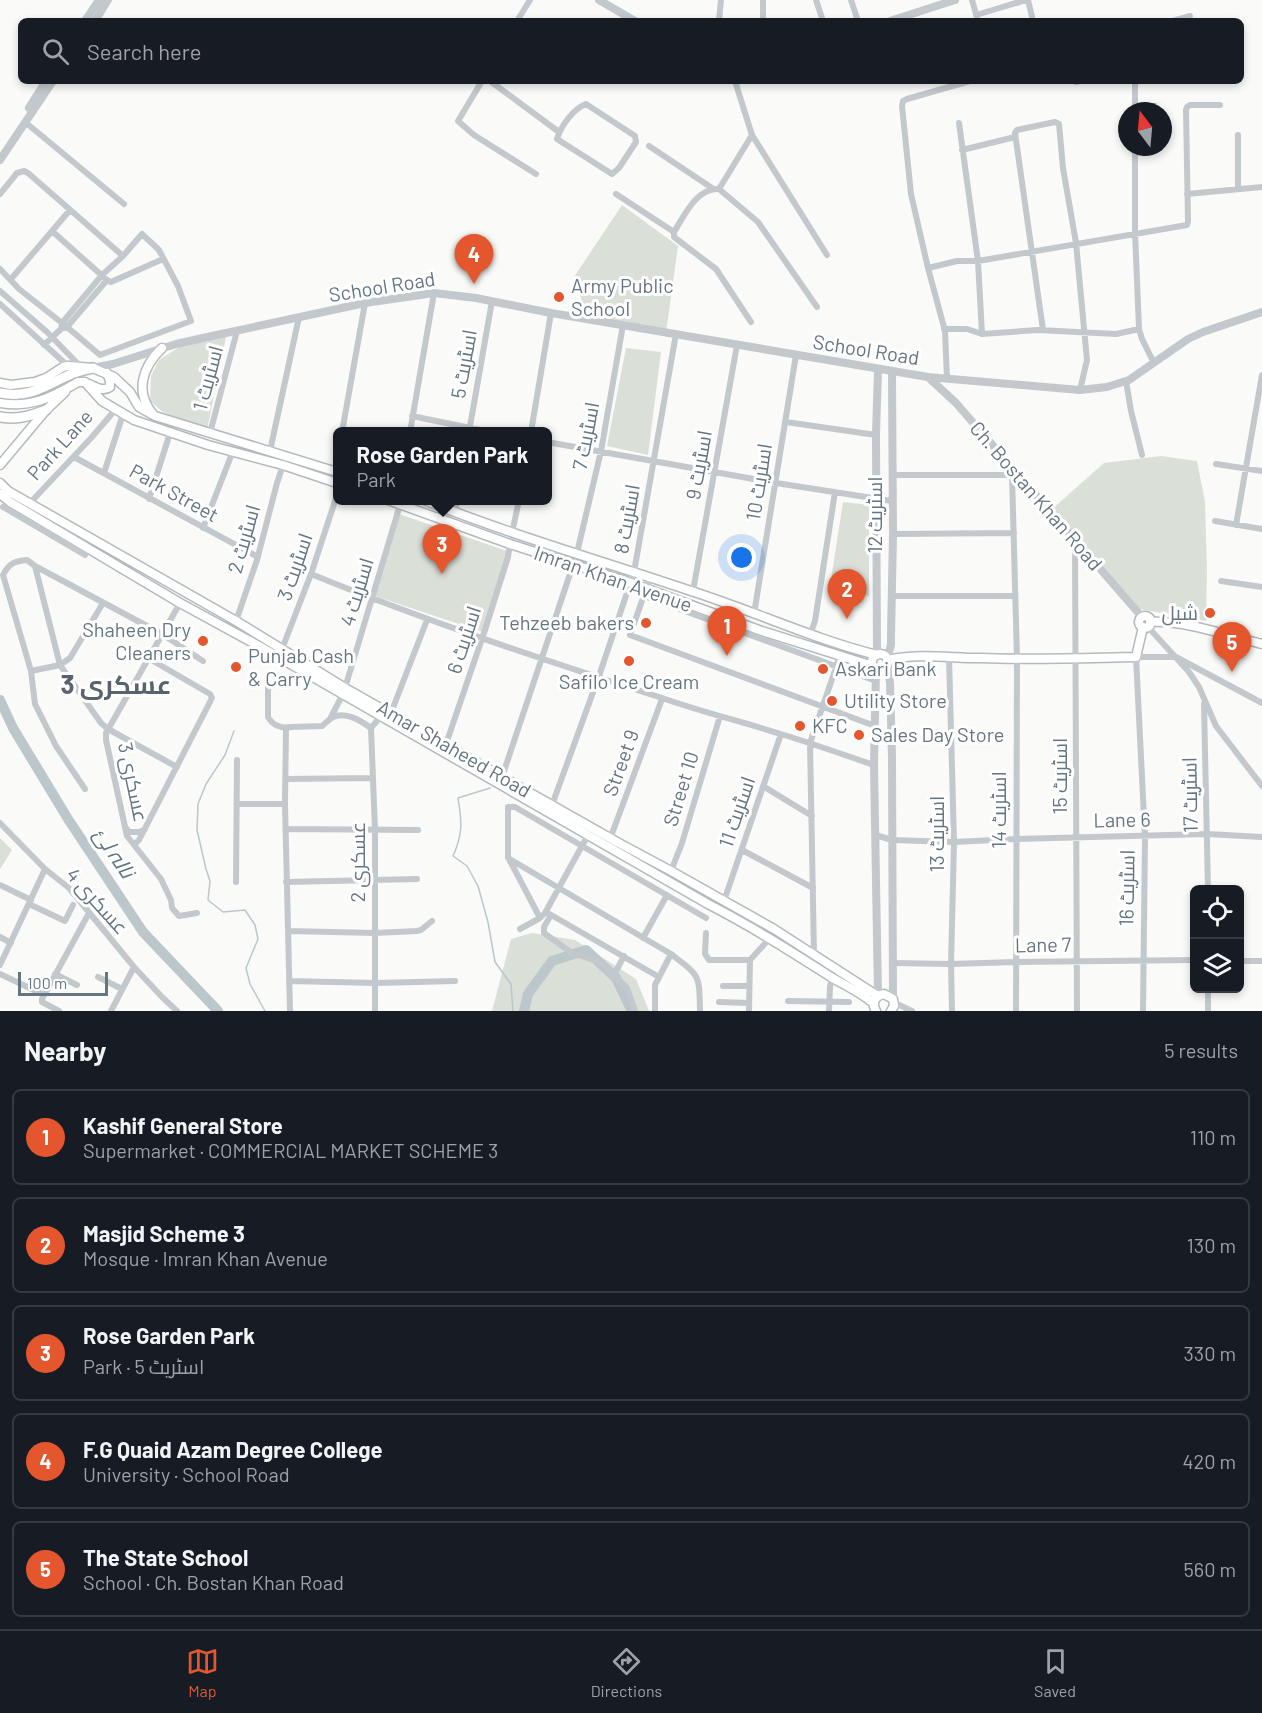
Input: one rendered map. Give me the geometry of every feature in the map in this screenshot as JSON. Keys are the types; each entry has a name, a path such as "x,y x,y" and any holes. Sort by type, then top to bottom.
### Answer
{"main road":[{"path":"155,416 144,399 142,380 151,362 162,348"},
{"path":"0,383 11,385 35,382 68,366 93,368 106,372 122,384 139,407 155,416 333,470"},
{"path":"0,393 24,395 75,372 93,368"},
{"path":"0,404 36,403 78,382 108,389 111,381 106,372"},
{"path":"85,382 102,401 119,412 170,433 333,482"},
{"path":"0,465 46,410 72,386"},
{"path":"0,417 14,419 46,410"},
{"name":"Amar Shaheed Road","path":"0,483 4,494 55,534 180,603 261,642 344,691 391,713 502,777 588,835 814,954 876,1004"},
{"name":"Amar Shaheed Road","path":"4,494 30,503 236,621 261,642 282,649 381,716 724,901 832,978 876,1004"},
{"name":"Imran Khan Avenue","path":"400,505 631,583 645,592 875,668"},
{"name":"Imran Khan Avenue","path":"434,505 693,591 810,635 877,655"},
{"path":"1142,617 1139,621 1147,625 1161,621 1262,644"},
{"path":"887,662 884,655 877,655 872,660 875,668 881,670 887,662 902,658 1136,657 1147,625"},
{"path":"876,1004 887,995 892,1004"}],"street":[{"path":"87,18 99,0"},
{"path":"97,18 108,0"},
{"path":"519,18 530,0"},
{"path":"599,0 629,18"},
{"path":"719,18 721,0"},
{"path":"763,0 763,18"},
{"path":"816,0 822,18"},
{"path":"851,0 857,18"},
{"path":"899,18 955,0"},
{"path":"972,0 977,18 1027,0 1032,18"},
{"path":"1183,18 1190,16"},
{"path":"0,152 44,84"},
{"path":"0,160 51,84"},
{"path":"480,84 458,121 474,135 536,174"},
{"path":"494,84 559,132"},
{"path":"736,84 752,135 827,255"},
{"path":"947,379 944,328 911,194 903,101 960,84"},
{"path":"1135,84 1135,102"},
{"path":"586,104 635,136 636,142 619,168 612,174 557,140 559,132 578,107 586,104"},
{"path":"928,268 957,261 978,261 1135,232 1187,225 1187,107 1190,105 1220,105"},
{"path":"24,122 124,204"},
{"path":"1043,330 1015,131 1055,122 1059,124 1063,168 1076,243 1088,360 1080,390"},
{"path":"959,123 978,261 982,334"},
{"path":"751,322 716,268 680,243 674,237 674,232 703,192 715,188 752,135"},
{"path":"1238,135 1238,189"},
{"path":"962,150 1015,137"},
{"path":"649,146 715,188 758,222 817,307"},
{"path":"1135,156 1139,329 1154,363"},
{"path":"0,194 17,173 24,171 28,173 123,256"},
{"path":"1187,194 1262,187"},
{"path":"615,194 674,232"},
{"path":"11,279 70,210"},
{"path":"52,231 111,282 163,259"},
{"path":"0,269 19,289 63,326 100,355 191,321 178,286 159,250 142,234 63,326 44,345"},
{"path":"0,291 52,337 80,366"},
{"path":"411,427 434,293"},
{"name":"School Road","path":"93,368 162,348 299,317 364,303 434,293 492,301 928,377 1080,390 1107,387 1126,381 1188,339 1262,312"},
{"name":"اسٹریٹ 5","path":"471,427 492,301"},
{"path":"343,427 364,303"},
{"path":"0,304 68,366"},
{"path":"532,427 551,313"},
{"path":"270,451 299,317"},
{"name":"اسٹریٹ 7","path":"577,553 601,451 623,325"},
{"path":"944,328 967,329 982,334 1043,330 1116,334 1139,329"},
{"name":"اسٹریٹ 1","path":"210,433 237,331"},
{"name":"اسٹریٹ 8","path":"550,809 634,572 676,334"},
{"name":"اسٹریٹ 9","path":"693,591 737,345"},
{"name":"اسٹریٹ 10","path":"754,614 796,355"},
{"path":"877,655 878,369"},
{"name":"اسٹریٹ 12","path":"892,371 891,645 887,662 890,682 892,840"},
{"path":"1236,525 1259,412 1262,375"},
{"name":"Ch. Bostan Khan Road","path":"928,377 956,404 1142,617"},
{"path":"1126,381 1142,454"},
{"path":"104,473 119,412"},
{"name":"Park Lane","path":"30,503 119,412"},
{"path":"412,416 458,427"},
{"path":"786,422 876,435"},
{"path":"149,499 170,433"},
{"path":"552,443 776,483 892,501"},
{"path":"203,528 233,451"},
{"name":"Park Street","path":"74,457 258,557"},
{"path":"1216,464 1262,471"},
{"name":"اسٹریٹ 2","path":"236,621 258,557 283,465"},
{"name":"اسٹریٹ 14","path":"1010,466 1017,658 1016,1011"},
{"path":"892,476 1012,475"},
{"path":"810,635 835,492"},
{"name":"اسٹریٹ 3","path":"282,649 311,574 334,505"},
{"name":"اسٹریٹ 4","path":"331,717 344,691 400,505"},
{"path":"455,513 456,505"},
{"path":"512,532 518,505"},
{"path":"3,507 55,534 86,555"},
{"path":"1215,521 1262,529"},
{"path":"892,534 1014,533"},
{"name":"اسٹریٹ 15","path":"1075,540 1077,1011"},
{"name":"اسٹریٹ 6","path":"446,744 508,557 510,544"},
{"path":"85,789 56,746 34,704 32,671 3,574 8,565 16,561 27,560 162,634 203,661"},
{"path":"502,777 573,565"},
{"path":"35,566 60,665 100,723 177,767"},
{"path":"311,574 427,620 662,699 810,743 874,765"},
{"path":"650,578 630,635 875,726"},
{"path":"1221,581 1262,587"},
{"path":"645,592 876,681"},
{"path":"891,596 1015,596"},
{"path":"32,671 60,665 70,658 103,603"},
{"name":"عسکری 3","path":"180,603 108,729 106,740 128,836 161,879 171,900 172,908 179,916 197,913"},
{"path":"391,713 427,620"},
{"path":"1147,625 1189,672 1216,726 1262,786"},
{"path":"814,954 810,743 840,656"},
{"name":"اسٹریٹ 13","path":"950,657 954,842 952,1011"},
{"path":"1136,657 1176,657 1262,703"},
{"name":"اسٹریٹ 16","path":"1136,657 1144,837 1143,1011"},
{"path":"134,845 145,829 212,696 148,658"},
{"path":"875,668 876,1004"},
{"path":"268,680 268,717 276,725 286,728 321,726 331,717 348,716 372,728 381,716"},
{"name":"Street 9","path":"610,839 662,699"},
{"name":"اسٹریٹ 17","path":"1204,699 1208,885"},
{"name":"Street 10","path":"671,871 682,843 720,716"},
{"path":"286,728 286,882 290,1011"},
{"name":"عسکری 2","path":"372,728 375,830 375,1011"},
{"name":"اسٹریٹ 11","path":"724,901 781,734"},
{"path":"236,882 237,760"},
{"path":"286,778 373,778"},
{"path":"763,786 812,816"},
{"path":"237,804 285,804"},
{"path":"540,918 508,858 508,809 511,806 706,918"},
{"name":"عسکری 4","path":"0,823 45,869 69,888 134,967 177,1011"},
{"path":"125,827 129,832 135,833 145,829"},
{"path":"286,829 418,830"},
{"name":"Lane 6","path":"875,835 892,840 954,842 1207,834 1262,837"},
{"path":"588,835 559,888 548,913 544,933 572,953 597,961 614,975 627,988 635,1011"},
{"path":"892,840 892,1004 912,1011"},
{"path":"742,850 813,888"},
{"path":"508,858 671,954 693,971 699,982 700,1011"},
{"path":"0,965 45,869"},
{"path":"286,882 417,879"},
{"path":"0,885 65,921 74,904"},
{"path":"643,938 667,895"},
{"path":"59,1011 42,1002 44,995 89,913"},
{"path":"520,929 548,913"},
{"path":"548,913 659,977"},
{"path":"288,931 375,933 421,930 432,921"},
{"path":"706,933 705,954 709,960 750,960"},
{"path":"749,1011 750,960 773,934"},
{"path":"0,937 11,942"},
{"path":"654,1011 654,989 671,954"},
{"path":"614,975 624,957"},
{"name":"Lane 7","path":"892,963 1190,960"},
{"path":"1244,961 1262,962"},
{"path":"111,1011 134,967"},
{"path":"0,974 44,995"},
{"path":"55,974 77,985"},
{"path":"98,977 122,989"},
{"path":"829,1011 832,978"},
{"path":"289,981 455,981"},
{"path":"723,986 749,986"},
{"path":"1208,993 1208,1011"},
{"path":"788,1001 849,1002"},
{"path":"719,1002 749,1002"}],"shaded area":[{"path":"622,205 678,246 666,333 588,319 574,277"},
{"path":"226,337 207,430 163,412 150,401 151,376 159,360 187,342"},
{"path":"626,348 661,352 648,455 607,446"},
{"path":"1161,456 1197,461 1205,502 1206,621 1139,609 1050,511 1104,463"},
{"path":"843,502 869,505 869,596 830,586"},
{"path":"399,514 510,552 483,632 375,596"},
{"path":"0,838 12,850 0,869"},
{"path":"532,933 575,940 636,979 649,1011 492,1011 511,939"}],"waterway":[{"name":"نالہ لئ","path":"0,700 13,728 68,819 143,932 218,1011"},
{"path":"234,731 225,755 206,784 198,804 197,830 210,881 208,900 223,912 245,910 255,925 258,939 246,968 250,984 265,1011"},
{"path":"490,788 458,798 461,828 453,856 467,866 478,886 488,922 495,962 511,984 513,1011"},
{"path":"524,1011 528,994 552,961 586,950 616,978 632,1011"}],"place":[{"name":"F.G Quaid Azam Degree College","path":"474,284"},
{"name":"Army Public School","path":"559,297"},
{"name":"Rose Garden Park","path":"442,574"},
{"name":"شیل","path":"1210,613"},
{"name":"Masjid Scheme 3","path":"847,619"},
{"name":"Tehzeeb bakers","path":"646,623"},
{"name":"Shaheen Dry Cleaners","path":"203,641"},
{"name":"Kashif General Store","path":"727,656"},
{"name":"Safilo Ice Cream","path":"629,661"},
{"name":"Punjab Cash & Carry","path":"236,667"},
{"name":"Askari Bank","path":"823,669"},
{"name":"The State School","path":"1232,672"},
{"name":"Utility Store","path":"832,701"},
{"name":"KFC","path":"800,726"},
{"name":"Sales Day Store","path":"859,735"}],"district":[{"name":"عسکری 3","path":"116,685"}]}
